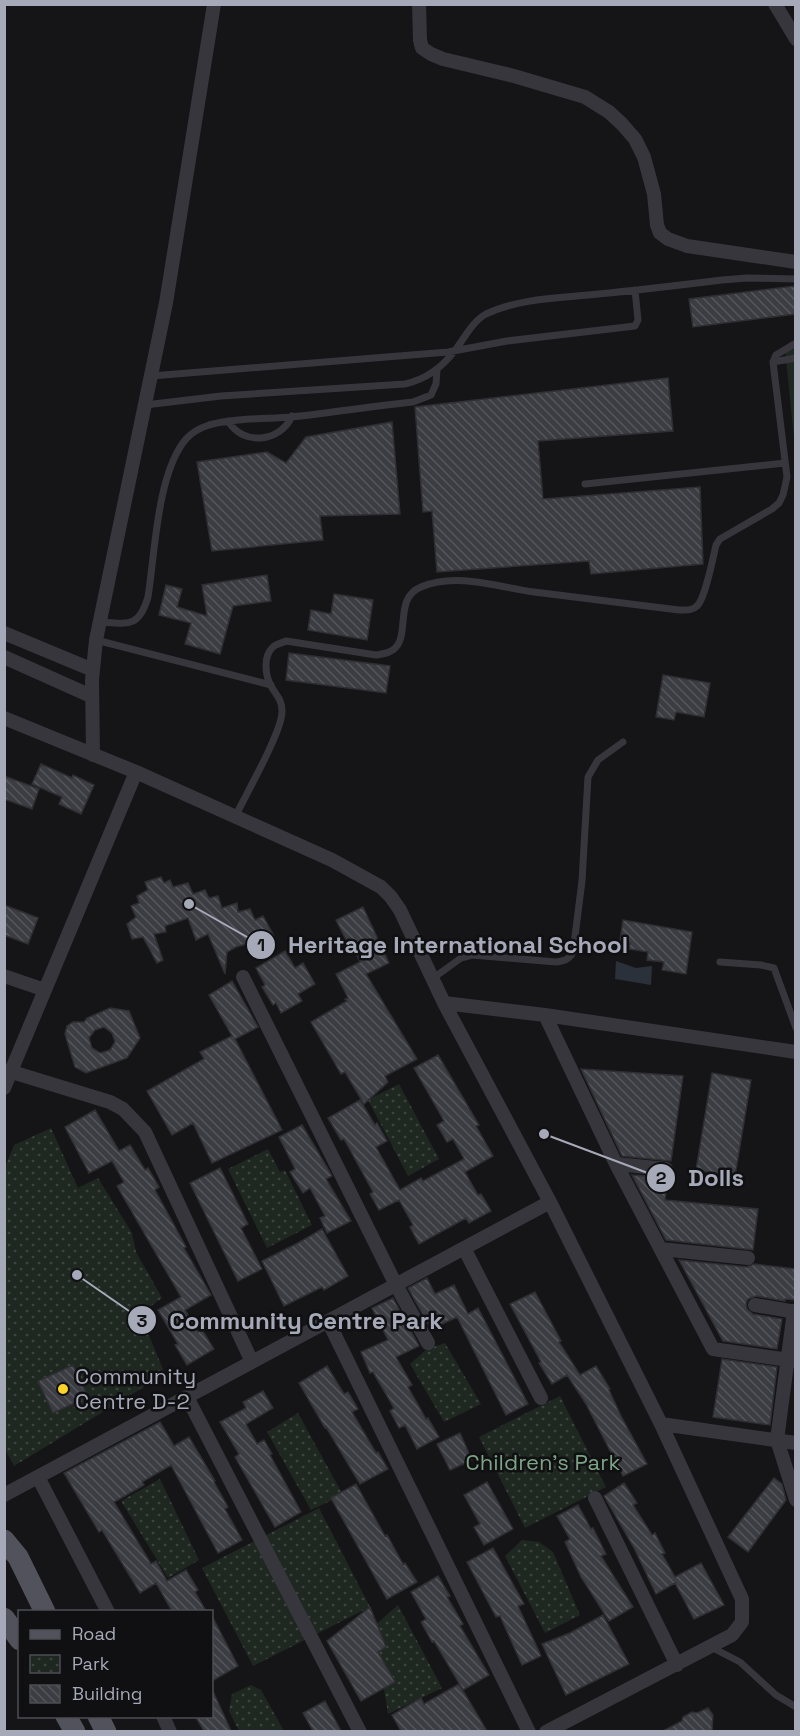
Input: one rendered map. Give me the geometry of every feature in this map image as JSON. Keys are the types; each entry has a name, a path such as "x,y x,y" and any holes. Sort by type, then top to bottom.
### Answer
{"main road":[{"path":"4,1540 18,1557 44,1610"},
{"path":"4,1618 18,1637"},
{"path":"67,1718 75,1731"}],"street":[{"path":"93,755 91,696 96,640 166,303 214,4"},
{"path":"419,4 420,40 422,48 431,54 585,97 609,112 622,124 639,146 650,178 657,225 660,232 668,239 687,246 795,262"},
{"path":"775,4 795,39"},
{"path":"4,633 93,670"},
{"path":"4,657 91,696"},
{"path":"4,718 136,772 332,860 381,887 400,910 444,1003 550,1202 661,1424 742,1599 742,1622 732,1635 546,1731"},
{"path":"4,1088 136,772"},
{"path":"4,976 45,990"},
{"path":"243,977 396,1285 429,1343"},
{"path":"444,1003 545,1015 795,1052"},
{"path":"545,1015 616,1164 713,1349 791,1361"},
{"path":"12,1072 110,1102 123,1109 145,1132 252,1362"},
{"path":"616,1164 666,1169"},
{"path":"4,1495 550,1202"},
{"path":"464,1248 541,1398"},
{"path":"661,1249 748,1258"},
{"path":"755,1305 795,1311 791,1361 777,1440 795,1500"},
{"path":"328,1321 529,1731"},
{"path":"187,1397 360,1731"},
{"path":"661,1424 795,1443"},
{"path":"38,1477 107,1610"},
{"path":"595,1498 677,1665"}],"lane":[{"path":"145,405 221,396 405,384 424,378 437,370 476,323 483,316 495,310 541,300 747,278 795,279"},
{"path":"151,376 455,351 507,341 635,326 638,320 635,290"},
{"path":"235,817 280,725 283,712 280,698 270,685 266,670 268,654 274,646 286,641 376,655 390,652 398,645 405,603 419,587 433,583 476,582 658,607 689,610 696,608 703,596 716,545 720,538 779,503 786,486 773,362 776,355 795,343"},
{"path":"773,362 795,358"},
{"path":"100,622 126,624 136,621 144,612 168,471 186,439 195,431 228,421 413,402 427,398 434,390 437,370"},
{"path":"228,421 234,432 242,435 268,437 287,426 292,416"},
{"path":"585,484 785,463"},
{"path":"96,640 270,685"},
{"path":"432,979 461,958 471,955 556,962 563,962 570,957 573,952 582,881 588,777 598,760 623,742"},
{"path":"720,962 774,968 795,1028"},
{"path":"711,1647 740,1662 776,1695 795,1707"}],"green space":[{"path":"795,349 795,448 785,350"},
{"path":"399,1084 439,1159 408,1176 368,1100"},
{"path":"51,1128 78,1188 98,1178 132,1233 136,1252 162,1298 140,1314 165,1374 14,1466 5,1449 5,1167 14,1145"},
{"path":"268,1149 280,1172 285,1170 312,1225 267,1248 228,1169"},
{"path":"445,1343 481,1404 444,1422 410,1364 427,1349"},
{"name":"Children's Park","path":"560,1396 606,1487 525,1528 479,1437"},
{"path":"298,1413 343,1495 311,1510 267,1432"},
{"path":"160,1479 199,1560 168,1578 121,1501"},
{"path":"319,1508 370,1607 253,1666 202,1568"},
{"path":"522,1540 539,1542 553,1552 580,1615 545,1633 505,1556"},
{"path":"398,1605 442,1688 388,1714 374,1626"},
{"path":"251,1685 261,1690 284,1731 239,1731 229,1711 232,1694"}],"shaded area":[{"path":"616,961 636,968 652,966 651,985 615,979"}],"building":[{"path":"795,286 795,314 693,327 689,299"},
{"path":"668,378 673,431 538,441 543,499 700,487 703,564 591,574 589,561 437,572 432,511 423,512 415,407"},
{"path":"392,422 400,514 320,516 323,540 212,551 197,462 267,452 286,463 306,437"},
{"path":"267,575 271,601 233,606 220,654 185,644 191,623 159,615 166,585 182,589 177,607 207,616 202,585"},
{"path":"334,594 373,600 367,640 308,630 311,610 331,614"},
{"path":"289,653 390,666 386,693 286,680"},
{"path":"663,675 710,683 704,717 676,712 674,720 656,717"},
{"path":"41,764 94,785 81,814 59,804 62,797 32,784"},
{"path":"4,776 39,789 32,809 4,799"},
{"path":"161,877 164,883 170,880 173,887 188,883 193,894 205,890 209,898 218,896 222,908 237,903 238,912 250,909 255,920 263,916 274,936 236,947 227,952 225,974 208,934 196,940 188,918 165,926 166,932 154,934 163,960 157,963 143,937 132,939 127,924 136,917 131,906 139,903 137,896 148,890 145,882"},
{"path":"4,905 38,918 28,944 4,935"},
{"path":"363,907 389,963 366,974 417,1059 385,1076 388,1082 364,1104 345,1072 341,1074 311,1022 347,1001 345,999 348,998 336,974 360,962 349,938 346,940 336,920"},
{"path":"623,920 692,932 686,974 662,970 664,962 647,960 648,952 629,949 630,943 620,941"},
{"path":"285,951 295,968 303,963 315,984 298,994 302,1001 281,1013 276,1003 273,1005 262,987 265,985 256,968"},
{"path":"232,981 258,1027 235,1039 282,1130 212,1163 193,1123 172,1135 147,1091 204,1059 200,1052 232,1036 209,995"},
{"path":"110,1008 129,1011 140,1038 127,1058 86,1073 75,1067 65,1034 67,1026 73,1022 84,1022 87,1018","holes":["104,1027 112,1033 115,1042 110,1050 100,1053 92,1048 89,1038 95,1030"]},
{"path":"438,1055 479,1125 476,1126 493,1156 465,1172 478,1195 481,1194 491,1211 469,1223 466,1218 419,1244 410,1227 413,1225 399,1200 379,1210 370,1194 373,1192 344,1139 341,1140 328,1118 360,1100 387,1141 376,1147 400,1190 421,1178 423,1181 464,1159 453,1139 447,1142 437,1125 444,1121 414,1068"},
{"path":"581,1069 683,1076 671,1161 622,1156"},
{"path":"712,1073 751,1080 735,1176 696,1170"},
{"path":"95,1110 119,1151 130,1145 145,1170 148,1168 159,1187 155,1190 211,1295 185,1310 198,1332 202,1330 214,1349 187,1365 175,1345 178,1344 158,1310 181,1297 117,1186 124,1182 112,1161 89,1173 65,1127"},
{"path":"302,1125 331,1174 332,1176 326,1179 351,1221 327,1233 320,1218 325,1216 310,1188 303,1193 290,1172 295,1169 279,1137"},
{"path":"220,1168 248,1224 241,1228 262,1269 238,1281 190,1183"},
{"path":"632,1175 668,1178 665,1200 758,1209 753,1250 666,1240"},
{"path":"322,1229 348,1276 324,1290 322,1287 284,1306 262,1261"},
{"path":"679,1260 747,1267 754,1264 795,1269 795,1300 785,1299 785,1301 756,1296 748,1299 746,1303 747,1309 753,1314 782,1319 777,1349 723,1341"},
{"path":"427,1278 435,1294 454,1285 468,1314 478,1308 528,1404 506,1415 457,1317 431,1329 408,1288"},
{"path":"535,1292 561,1341 559,1342 580,1375 596,1366 610,1389 621,1416 647,1464 623,1476 586,1404 567,1375 552,1384 510,1304"},
{"path":"393,1298 419,1346 396,1357 412,1385 408,1387 439,1437 417,1449 405,1425 399,1428 390,1411 394,1408 373,1372 370,1373 361,1352 388,1340 372,1308"},
{"path":"722,1359 777,1367 770,1425 713,1417"},
{"name":"Community Centre D-2","path":"73,1365 88,1397 53,1413 38,1381"},
{"path":"327,1366 344,1394 348,1392 358,1409 352,1412 388,1469 360,1484 299,1383"},
{"path":"263,1391 273,1408 246,1424 257,1444 264,1440 301,1512 275,1527 235,1457 239,1454 220,1422 246,1408 243,1402"},
{"path":"160,1422 174,1446 189,1437 215,1481 228,1507 225,1509 242,1540 218,1553 171,1465 142,1482 144,1485 114,1502 151,1564 156,1561 167,1581 186,1570 198,1590 195,1592 205,1610 171,1610 156,1583 140,1593 102,1530 99,1532 64,1473"},
{"path":"460,1433 472,1460 450,1470 437,1444"},
{"path":"774,1478 782,1484 786,1500 748,1552 728,1537"},
{"path":"487,1482 513,1529 484,1545 474,1527 480,1524 464,1495"},
{"path":"624,1483 637,1503 633,1505 652,1535 655,1533 665,1553 662,1554 675,1577 701,1563 724,1605 694,1619 675,1583 656,1594 634,1548 604,1496"},
{"path":"356,1484 385,1536 387,1535 403,1564 405,1563 417,1582 387,1599 331,1498"},
{"path":"578,1505 606,1554 601,1556 633,1607 609,1621 581,1577 565,1542 570,1539 557,1516"},
{"path":"493,1548 524,1604 518,1606 541,1656 522,1665 500,1616 496,1617 467,1562"},
{"path":"438,1576 463,1624 460,1626 489,1675 463,1690 421,1622 426,1619 411,1592"},
{"path":"370,1607 386,1647 378,1652 395,1682 361,1701 327,1641"},
{"path":"603,1615 629,1664 566,1695 542,1644 570,1633"},
{"path":"213,1618 238,1666 213,1680"},
{"path":"459,1684 487,1731 401,1731 392,1715 421,1698 424,1704"},
{"path":"213,1691 231,1731 204,1731 196,1718 213,1718"},
{"path":"325,1701 341,1731 313,1731 303,1713"},
{"path":"708,1708 713,1715 712,1731 663,1731 682,1721 683,1717 692,1712 697,1713"}],"place":[{"name":"Heritage International School","path":"189,904"},
{"name":"Dolls","path":"544,1134"},
{"name":"Community Centre Park","path":"77,1275"},
{"name":"Community Centre D-2","path":"63,1389"}]}
